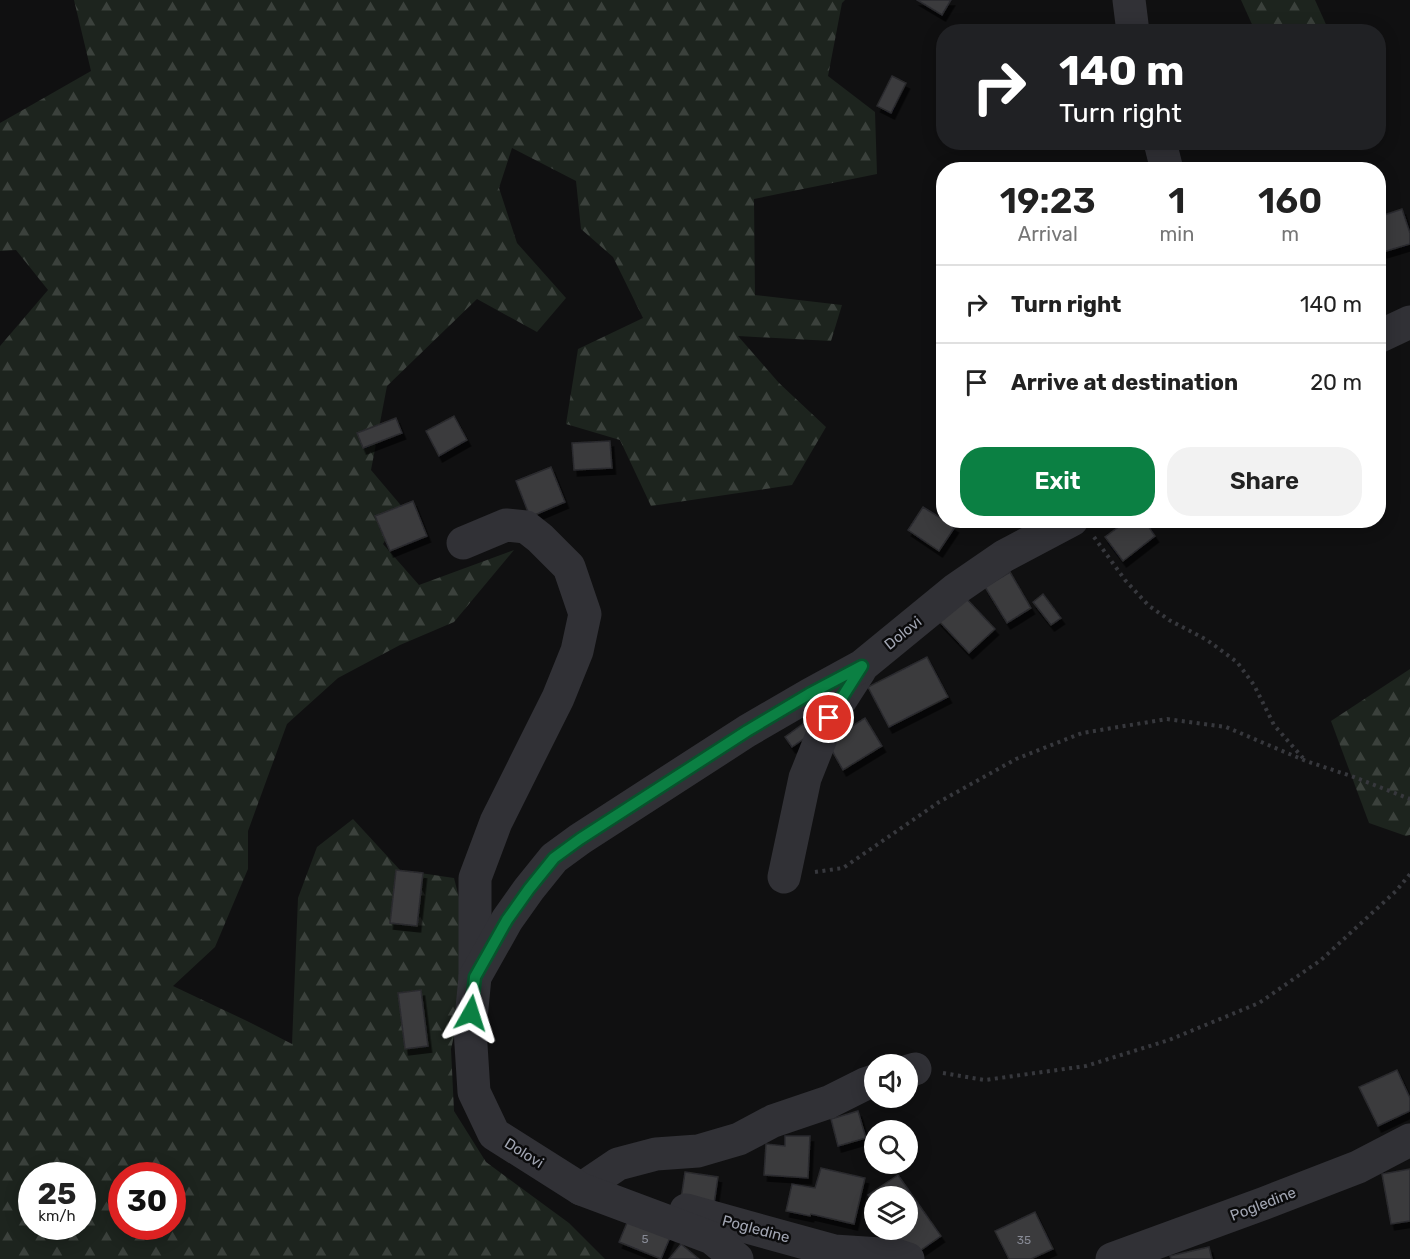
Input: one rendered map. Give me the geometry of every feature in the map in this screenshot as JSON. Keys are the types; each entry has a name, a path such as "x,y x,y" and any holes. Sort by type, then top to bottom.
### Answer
{"street":[{"path":"1129,0 1132,24"},
{"path":"1386,334 1410,322"},
{"path":"463,543 506,525 525,527 540,538 569,567 585,615 577,651 558,698 496,822 475,878 475,977"},
{"name":"Dolovi","path":"737,1259 712,1238 581,1189 494,1134 474,1092 470,1029 475,977 507,920 554,858 747,731 862,666 956,589 1004,556 1058,528"},
{"path":"784,877 806,778 829,718 862,666"},
{"path":"581,1189 618,1164 656,1154 698,1151 739,1139 773,1121 829,1102 864,1084"},
{"name":"Pogledine","path":"1112,1259 1358,1167 1410,1140"},
{"name":"Pogledine","path":"618,1164 639,1189 672,1206 834,1251 896,1255 909,1259"}],"path":[{"path":"1081,528 1090,533 1125,580 1148,605 1169,620 1207,640 1237,662 1254,685 1274,725 1306,761"},
{"path":"784,877 843,868 939,802 1016,759 1082,733 1167,719 1226,727 1306,761 1410,798"},
{"path":"918,1071 986,1080 1086,1066 1169,1040 1259,1004 1320,960 1396,891 1410,874"}],"green space":[{"path":"74,0 845,0 842,3 828,76 875,112 877,174 754,199 755,295 842,305 831,341 738,336 779,383 826,427 792,485 651,506 620,440 566,424 578,349 643,318 613,257 581,229 576,181 512,148 499,188 517,243 566,298 537,332 477,299 387,386 371,470 404,509 383,544 419,585 514,550 454,622 400,645 338,678 287,724 248,831 248,869 215,947 173,986 292,1044 298,898 317,847 353,819 400,870 454,878 473,953 451,1049 454,1111 486,1162 569,1223 605,1259 0,1259 0,346 48,290 16,250 0,251 0,123 91,71"},
{"path":"1241,0 1315,0 1326,24 1252,24"},
{"path":"1410,669 1410,835 1406,836 1369,823 1331,721"}],"building":[{"path":"917,0 951,0 942,15"},
{"path":"892,76 906,83 891,113 877,106"},
{"path":"1402,209 1410,233 1410,244 1386,251 1386,214"},
{"path":"454,416 467,440 439,456 426,431"},
{"path":"396,418 402,433 363,448 357,433"},
{"path":"610,441 612,468 574,470 572,443"},
{"path":"551,467 565,502 530,517 516,481"},
{"path":"413,501 427,536 390,551 375,516"},
{"path":"923,507 936,515 936,528 954,528 939,551 908,530"},
{"path":"1117,528 1150,528 1155,536 1123,561 1105,537"},
{"path":"1010,572 1031,608 1007,623 985,587"},
{"path":"1043,594 1061,618 1051,625 1033,602"},
{"path":"964,596 995,629 969,653 938,620"},
{"path":"927,657 948,697 889,727 868,687"},
{"path":"865,718 882,746 843,770 827,742"},
{"path":"807,721 815,731 792,747 785,737"},
{"path":"396,870 423,873 417,926 390,923"},
{"path":"421,990 428,1046 405,1049 398,993"},
{"path":"1397,1070 1410,1098 1410,1111 1378,1126 1359,1087"},
{"path":"858,1111 864,1139 838,1146 831,1119"},
{"path":"785,1136 810,1136 808,1178 764,1175 766,1144 785,1146"},
{"path":"821,1168 865,1178 854,1224 786,1211 792,1184 815,1188"},
{"path":"1410,1169 1410,1221 1391,1224 1382,1174"},
{"path":"685,1172 718,1177 714,1204 681,1199"},
{"path":"898,1175 906,1186 882,1186"},
{"path":"918,1203 941,1236 911,1257 899,1240 918,1240"},
{"path":"1035,1212 1053,1249 1031,1259 1009,1259 995,1231"},
{"path":"629,1218 671,1235 661,1259 619,1242"},
{"path":"681,1244 699,1259 669,1259"},
{"path":"1209,1247 1212,1259 1171,1259 1170,1256"}],"route":[{"path":"471,1013 475,977 507,920 554,858 747,731 862,666 829,718"}]}
